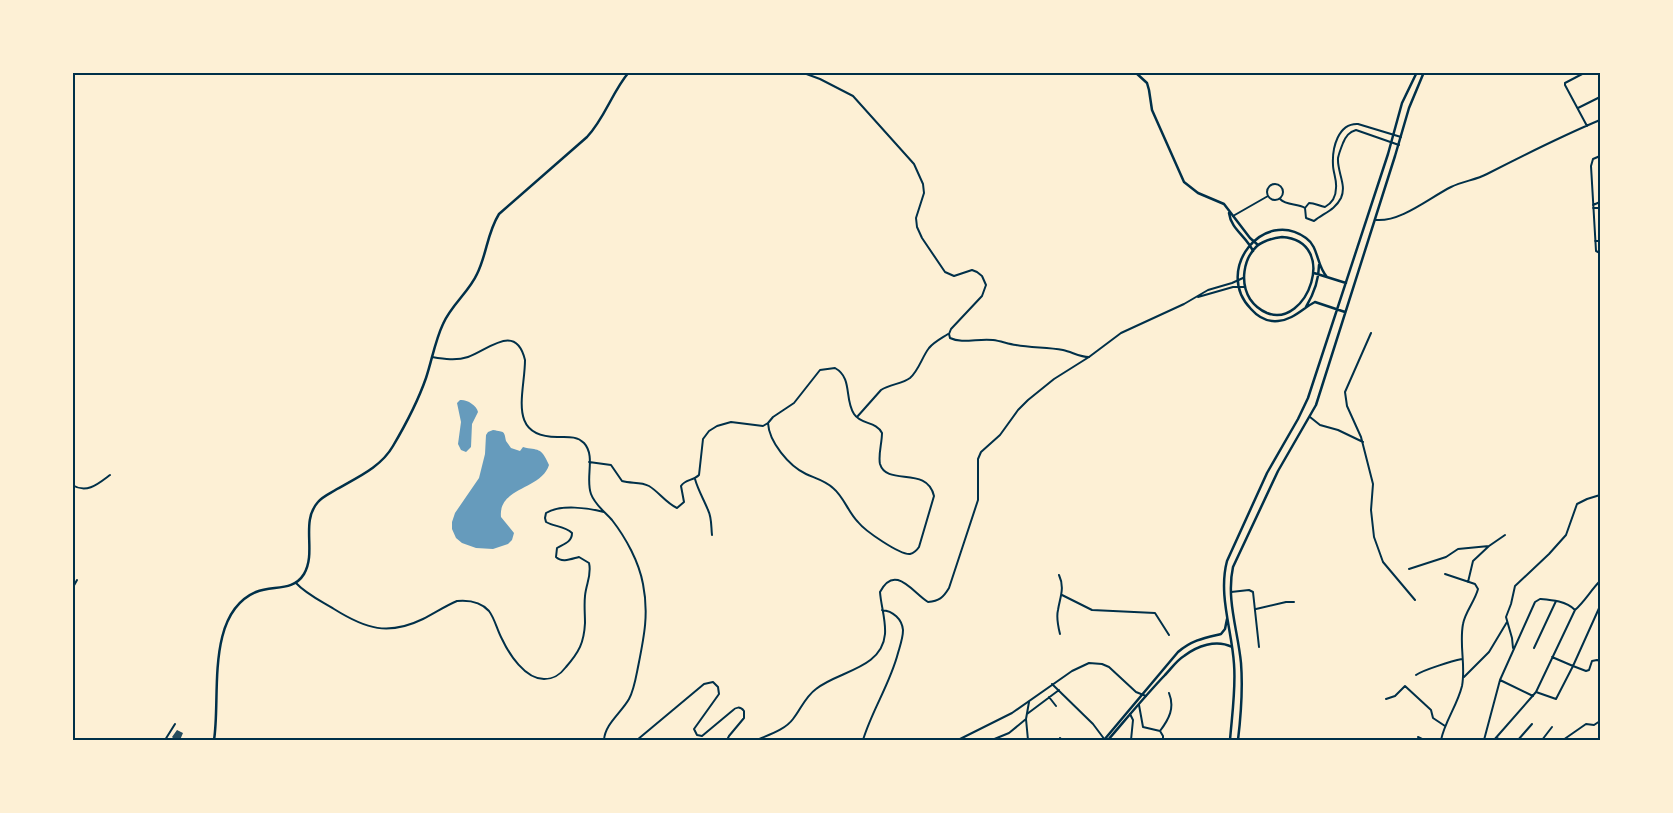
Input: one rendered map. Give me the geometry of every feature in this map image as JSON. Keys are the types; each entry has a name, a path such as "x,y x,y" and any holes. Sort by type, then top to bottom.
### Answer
{"main road":[{"path":"214,740 218,670 226,625 240,602 261,590 287,587 296,583 304,575 309,561 311,514 314,508 323,498 368,472 389,453 419,397 444,322 477,276 493,224 499,214 587,137 599,123 615,90 629,72"},
{"path":"1136,72 1147,83 1152,110 1184,182 1198,193 1224,204 1233,226 1253,251"},
{"path":"1230,740 1235,682 1223,582 1227,561 1271,465 1304,408 1346,284 1404,96 1417,72"},
{"path":"1238,740 1242,692 1241,662 1230,592 1231,577 1236,559 1278,471 1316,405 1399,145 1409,108 1424,72"},
{"path":"1228,211 1258,245"},
{"path":"1315,302 1288,319 1278,321 1267,320 1256,314 1247,305 1238,288 1239,267 1244,254 1254,241 1272,231 1296,232 1308,238 1314,246 1322,272 1327,277"},
{"path":"1282,237 1292,238 1300,241 1312,256 1314,272 1304,298 1294,310 1283,315 1270,314 1255,305 1244,287 1243,278 1248,259 1258,245 1282,237"},
{"path":"1305,308 1310,300 1319,274 1319,263"},
{"path":"1314,272 1346,284"},
{"path":"1304,298 1345,312"},
{"path":"1326,344 1334,346"},
{"path":"1227,615 1233,612"},
{"path":"1120,723 1139,704 1178,652 1198,639 1221,634 1225,629 1227,615"},
{"path":"1106,740 1179,659 1199,647 1213,644 1232,647"},
{"path":"1234,662 1239,666 1241,662"}],"street":[{"path":"801,72 820,79 852,96 914,164 924,184 924,193 916,218 917,227 929,251 945,272 954,276 972,270 985,280 986,290 973,308 955,324 949,334 930,348 911,377 905,381 886,386 856,417"},
{"path":"1586,72 1565,83 1587,126"},
{"path":"1578,108 1600,97"},
{"path":"1374,220 1383,221 1415,208 1450,187 1487,174 1600,120"},
{"path":"1399,145 1356,130 1352,131 1344,140 1338,158 1343,190 1337,204 1333,209 1314,221 1306,218 1305,208 1309,203 1325,207 1334,198 1337,189 1333,154 1340,132 1345,126 1358,124 1401,137"},
{"path":"1600,156 1593,160 1590,166 1596,250 1600,253"},
{"path":"1276,184 1281,186 1284,191 1280,199 1273,200 1268,196 1269,187 1276,184"},
{"path":"1233,216 1268,196"},
{"path":"1280,199 1285,203 1305,208"},
{"path":"1593,207 1600,202"},
{"path":"1593,207 1600,208"},
{"path":"1196,298 1208,290 1243,278"},
{"path":"1346,284 1354,285"},
{"path":"756,740 790,723 806,698 818,687 864,665 877,654 885,636 880,592 883,586 892,580 898,580 904,582 928,602 938,601 944,597 949,588 978,500 978,459 983,449 1000,435 1018,410 1028,400 1054,379 1089,357 1121,333 1196,298 1233,287 1244,287"},
{"path":"1371,333 1345,392 1347,406 1363,442 1373,484 1371,510 1374,537 1383,562 1415,600"},
{"path":"949,334 950,338 956,341 978,339 1001,341 1016,345 1055,348 1089,357"},
{"path":"432,358 457,359 468,357 500,341 509,340 516,343 524,353 525,360 521,409 526,422 534,432 540,435 580,439 589,451 590,492 597,505 619,529 638,566 647,604 645,634 633,690 626,704 606,730 604,740"},
{"path":"712,535 709,511 698,488 696,479 699,475 703,439 709,431 717,426 731,422 763,426 768,424 773,417 794,403 820,370 830,368 839,370 844,375 851,406 856,417 864,422 878,426 881,430 880,464 883,469 896,476 927,482 932,490 934,496 919,548 910,554 904,553 874,536 859,524 836,490 829,484 804,473 772,442 768,424"},
{"path":"1310,417 1320,425 1338,430 1363,442"},
{"path":"589,462 611,465 622,481 644,484 651,487 671,506 677,508 684,502 681,489 682,484 685,481 696,479"},
{"path":"72,485 82,488 93,488 110,475"},
{"path":"1513,650 1512,638 1506,617 1512,604 1515,586 1566,535 1578,504 1587,499 1600,496"},
{"path":"296,583 305,591 350,619 368,627 380,629 397,629 408,626 457,601 480,604 489,611 507,648 526,672 535,678 554,678 569,664 579,650 584,638 585,595 591,570 589,563 579,557 559,560 556,556 557,548 572,538 572,532 566,528 546,522 546,513 551,510 577,508 604,512"},
{"path":"1468,582 1473,560 1505,534"},
{"path":"1409,569 1446,557 1458,549 1489,546"},
{"path":"1441,740 1445,726 1458,700 1464,677 1462,659 1463,624 1478,589 1475,584 1444,574"},
{"path":"1059,575 1063,587 1058,611 1060,634"},
{"path":"72,589 76,580"},
{"path":"1495,739 1536,692 1575,610 1585,601 1600,581"},
{"path":"1230,592 1249,590 1253,592 1260,647"},
{"path":"1062,595 1092,610 1155,613 1169,636"},
{"path":"1484,740 1500,680 1537,600 1556,601 1575,610"},
{"path":"1534,648 1556,601"},
{"path":"1256,609 1294,602"},
{"path":"1536,692 1555,699 1558,698 1600,606"},
{"path":"863,740 890,678 903,631 901,623 894,614 882,610"},
{"path":"1464,677 1489,652 1507,622"},
{"path":"1552,657 1588,671 1592,661 1597,660 1600,662"},
{"path":"1416,676 1421,672 1462,659"},
{"path":"958,740 1004,718 1078,667 1089,663 1109,667 1136,692 1144,696"},
{"path":"1500,680 1533,696"},
{"path":"637,740 708,682 716,684 720,690 719,694 695,725 695,733 702,736 736,708 740,708 744,711 744,718 727,740"},
{"path":"1052,684 1093,724 1106,740"},
{"path":"1386,699 1395,696 1405,686 1431,710 1433,718 1445,726"},
{"path":"1027,714 1059,690"},
{"path":"1160,731 1170,713 1172,701 1169,693"},
{"path":"1049,697 1056,706"},
{"path":"1028,740 1026,719 1029,702"},
{"path":"1139,704 1143,727 1160,731 1163,740"},
{"path":"1130,714 1133,720 1131,740"},
{"path":"992,740 1009,733 1026,719"},
{"path":"1563,740 1586,724 1594,725 1600,721"},
{"path":"166,740 175,724"},
{"path":"1518,740 1532,724"},
{"path":"1542,740 1552,727"},
{"path":"1418,737 1424,740"},
{"path":"1495,739 1502,740"}],"water":[{"path":"460,400 471,403 478,412 472,424 471,447 466,452 461,450 458,444 461,422 457,403"},
{"path":"493,430 500,431 505,435 506,441 511,448 520,451 523,447 539,450 549,465 545,473 513,494 502,507 501,517 514,533 512,540 508,544 493,549 476,548 462,543 456,538 452,529 452,522 455,513 479,478 485,454 486,435"}],"building":[{"path":"177,730 183,733 180,740 172,740 172,737"}]}
